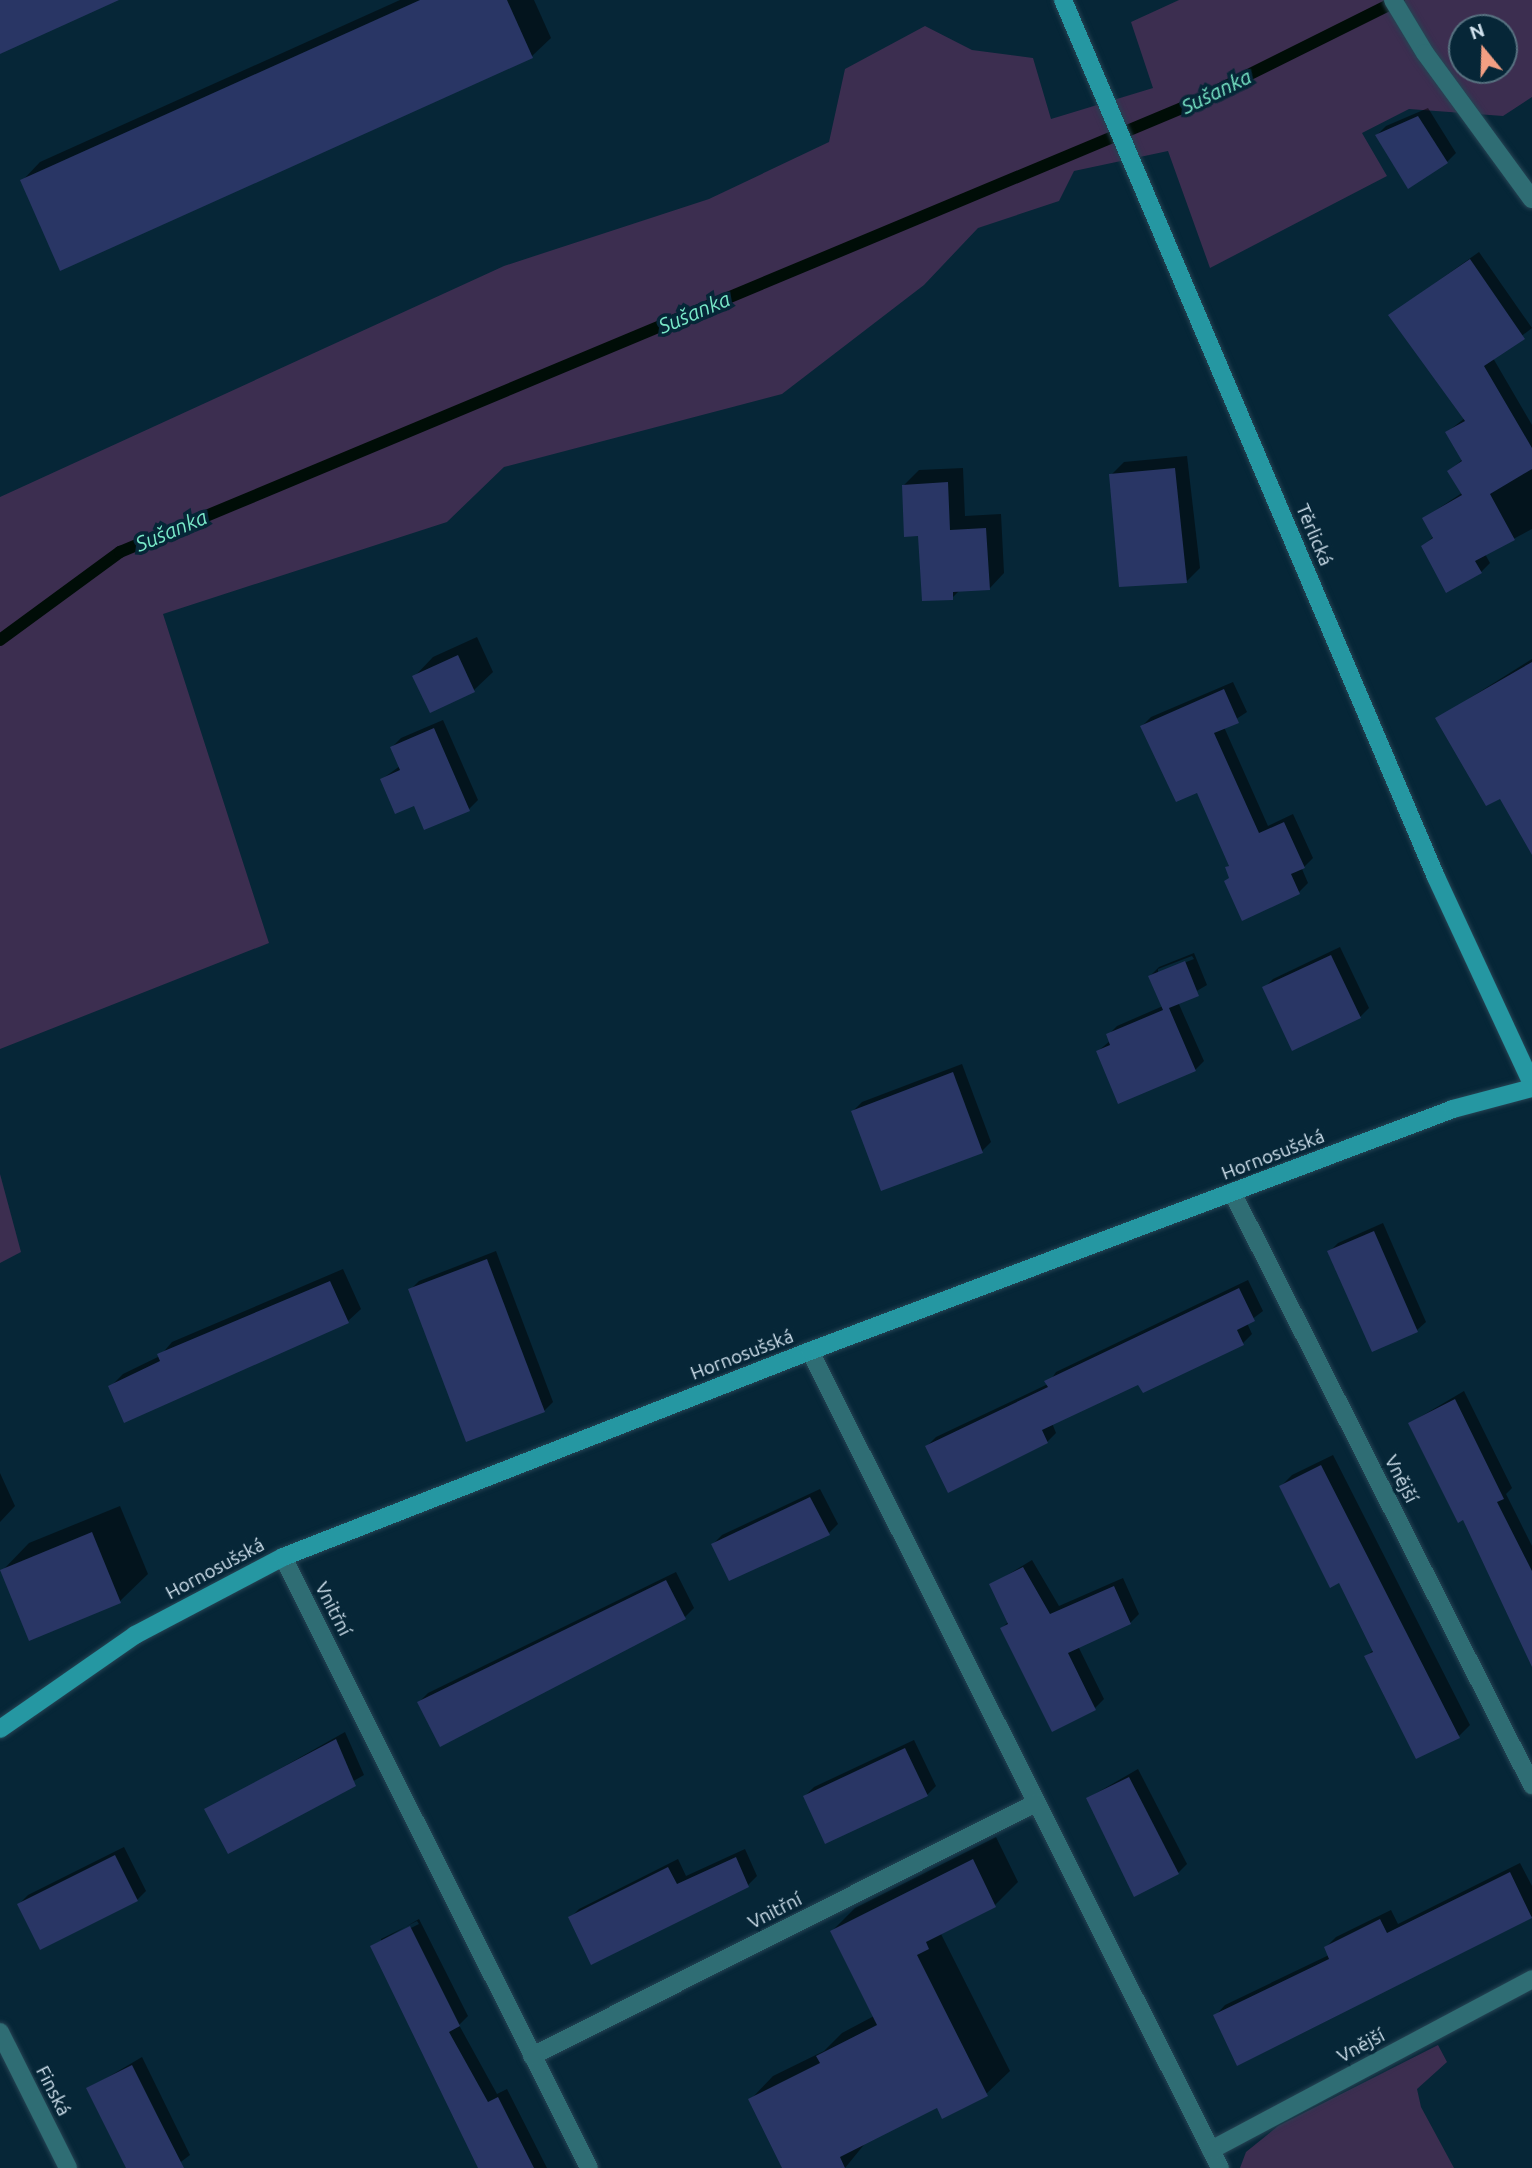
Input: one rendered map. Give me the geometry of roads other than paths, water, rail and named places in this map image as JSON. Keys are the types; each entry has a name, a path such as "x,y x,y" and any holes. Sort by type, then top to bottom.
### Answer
{"street":[{"name":"Těrlická","path":"1063,0 1436,877 1532,1086"},
{"path":"1393,0 1532,199"},
{"name":"Hornosušská","path":"0,1729 135,1635 283,1558 810,1351 1454,1109 1532,1086"},
{"name":"Vnější","path":"1233,1192 1532,1785"},
{"path":"810,1351 1220,2168"},
{"name":"Vnitřní","path":"283,1558 589,2168"},
{"name":"Vnitřní","path":"533,2056 1036,1803"},
{"name":"Vnější","path":"1211,2150 1532,1979"},
{"name":"Finská","path":"0,2032 68,2168"}],"waterway":[{"name":"Sušanka","path":"0,640 120,552 1182,108 1399,0"}]}
